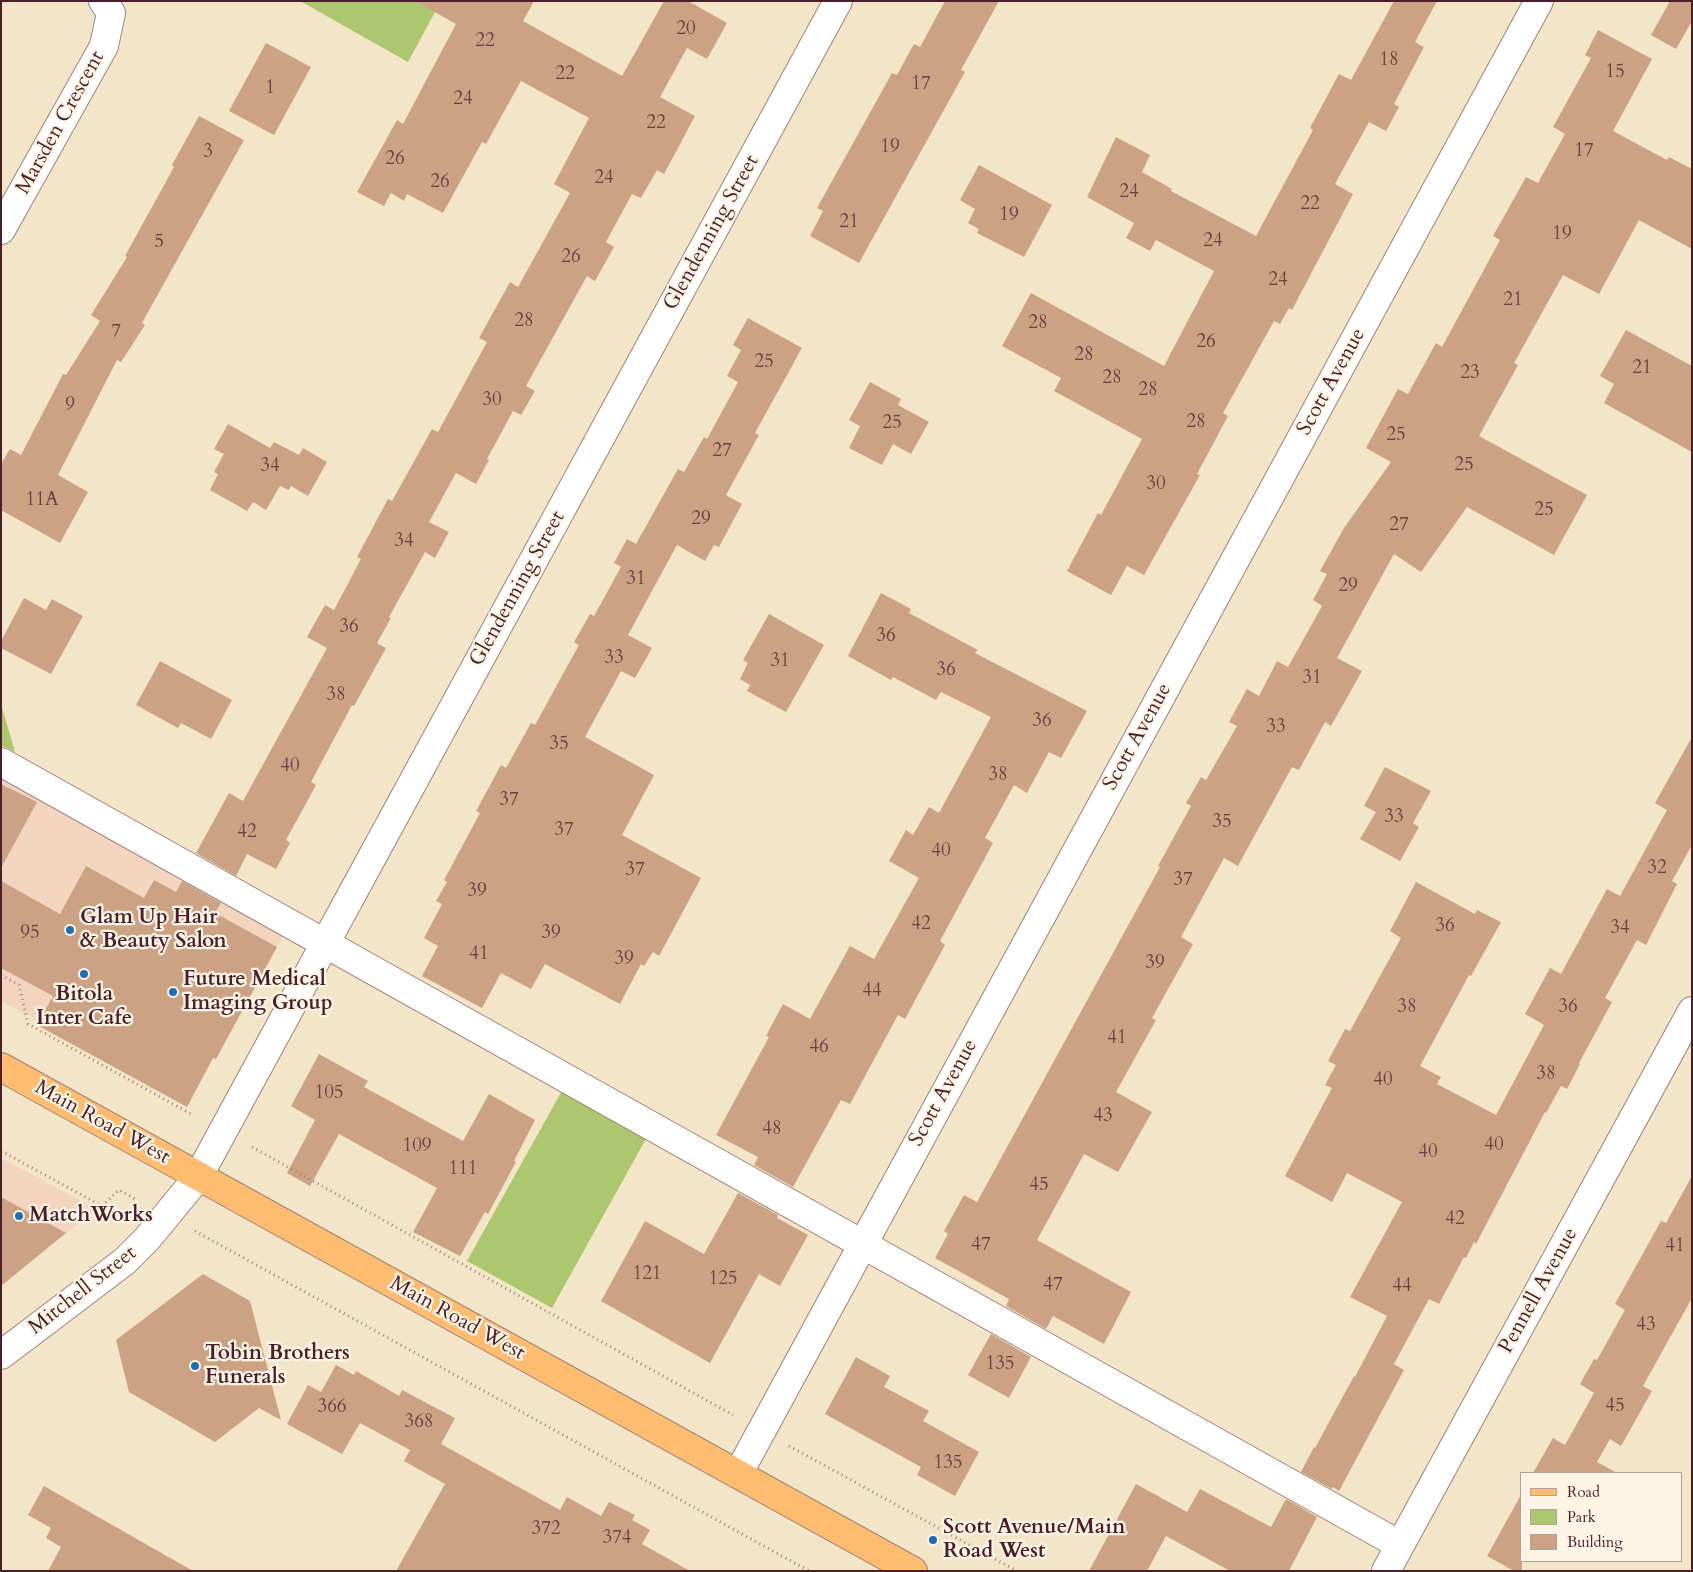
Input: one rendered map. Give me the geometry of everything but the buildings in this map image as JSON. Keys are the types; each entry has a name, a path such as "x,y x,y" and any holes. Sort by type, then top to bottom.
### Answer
{"main road":[{"name":"Main Road West","path":"1,1067 913,1571"}],"street":[{"name":"Glendenning Street","path":"198,1177 838,1"},
{"name":"Scott Avenue","path":"738,1474 1539,1"},
{"name":"Marsden Crescent","path":"1,230 104,46 107,7"},
{"path":"1,762 1400,1545"},
{"name":"Pennell Avenue","path":"1386,1571 1692,1011"},
{"name":"Mitchell Street","path":"1,1355 125,1261 147,1240 198,1177"}],"path":[{"path":"1,975 19,985 28,1024 1017,1571"},
{"path":"1,1151 102,1206 119,1190 809,1571"}],"shaded area":[{"path":"1,752 293,918 189,1101 1,1001"},
{"path":"1,1158 98,1210 1,1285"}],"green space":[{"path":"300,1 441,1 408,62"},
{"path":"1,704 15,752 1,745"},
{"path":"563,1089 647,1137 552,1308 467,1261"}],"place":[{"name":"Glam Up Hair & Beauty Salon","path":"70,930"},
{"name":"Bitola Inter Cafe","path":"84,974"},
{"name":"Future Medical Imaging Group","path":"173,992"},
{"name":"MatchWorks","path":"19,1216"},
{"name":"Tobin Brothers Funerals","path":"195,1366"},
{"name":"Scott Avenue/Main Road West","path":"933,1540"}]}
